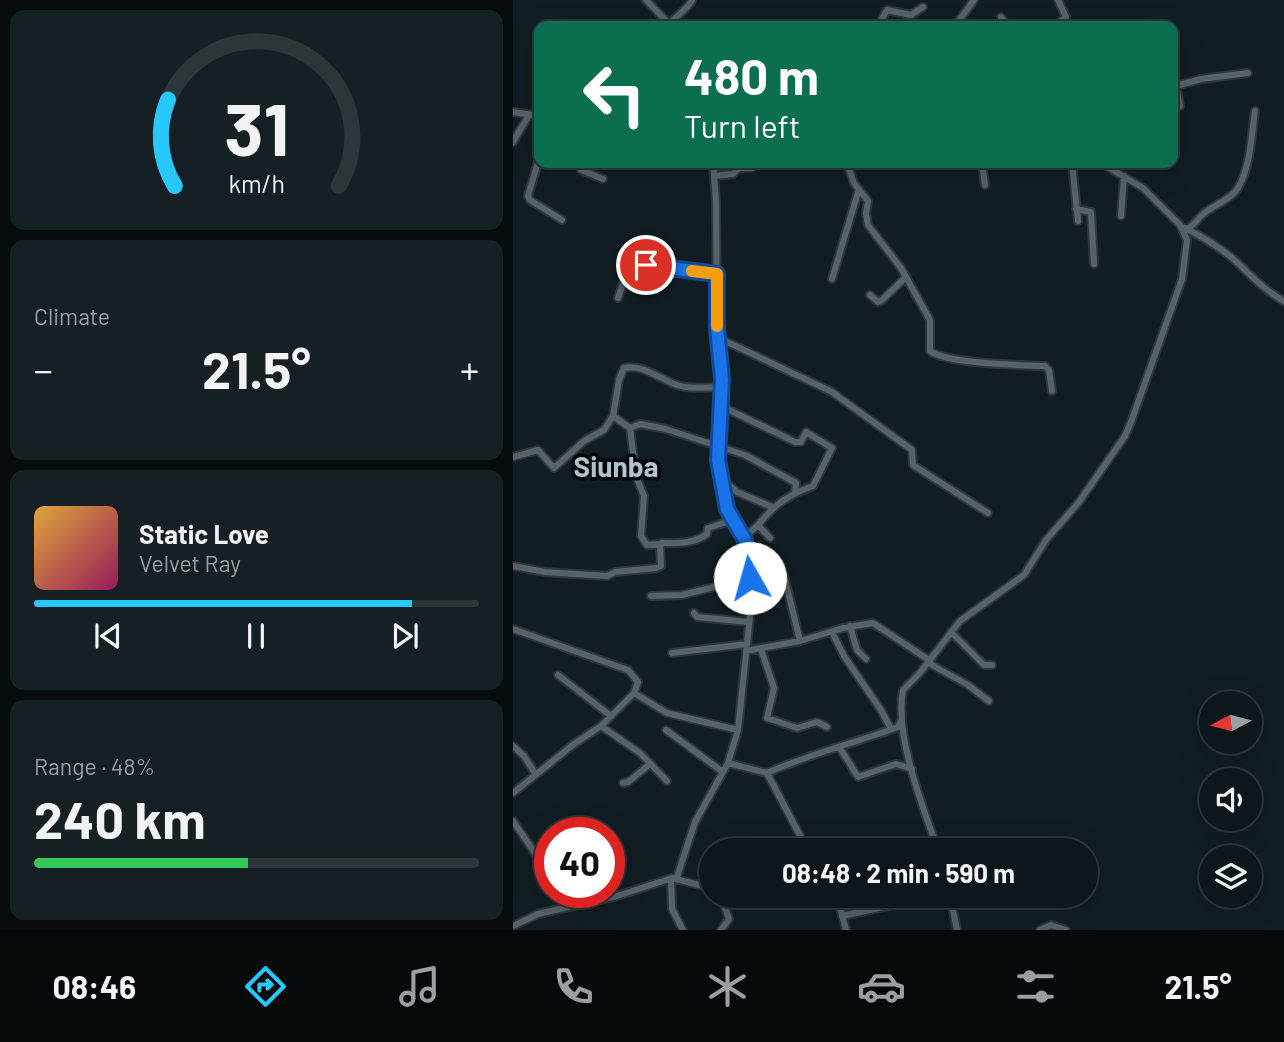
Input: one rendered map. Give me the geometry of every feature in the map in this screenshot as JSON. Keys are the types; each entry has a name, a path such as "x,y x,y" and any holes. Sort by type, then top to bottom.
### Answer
{"street":[{"path":"646,0 665,21"},
{"path":"673,21 693,0"},
{"path":"959,21 974,0"},
{"path":"1058,0 1066,17 1061,21"},
{"path":"881,21 887,10 911,15 923,7"},
{"path":"1001,17 1004,21"},
{"path":"1178,85 1201,79 1247,73"},
{"path":"1183,227 1195,224 1206,211 1238,190 1248,163 1255,111"},
{"path":"513,113 534,116"},
{"path":"513,142 529,115"},
{"path":"536,168 528,196 561,220"},
{"path":"582,168 581,170 603,179"},
{"path":"683,930 672,909 674,878 696,822 728,763 738,730 749,622 750,576 745,540 727,509 721,478 719,447 722,387 713,168"},
{"path":"714,176 733,174 739,168"},
{"path":"848,168 868,201 868,225 906,277 930,320 931,351 937,356 956,359 1048,366 1053,391"},
{"path":"983,168 985,185"},
{"path":"1072,168 1078,221"},
{"path":"1110,168 1143,188 1183,227 1207,239 1264,289 1284,302"},
{"path":"1121,216 1124,176"},
{"path":"832,279 859,189"},
{"path":"1076,209 1091,212 1094,264"},
{"path":"934,838 912,769 901,721 903,690 969,614 1024,575 1046,540 1079,502 1125,436 1182,279 1187,240 1183,227"},
{"path":"618,298 629,267 646,265 717,274"},
{"path":"870,295 881,302 906,277"},
{"path":"719,338 832,392 912,450 913,465 988,513"},
{"path":"513,457 538,450 554,468 584,441 604,430 613,416 619,380 624,368 639,367 686,387 722,387"},
{"path":"721,406 795,442 801,442 806,432 832,448 813,486 795,492 772,507 759,525 747,534 745,540"},
{"path":"613,416 630,428 636,476 644,496 641,536 647,545 685,543 701,538 712,526 733,520"},
{"path":"630,428 640,424 666,429 745,455 796,483 795,492"},
{"path":"721,478 737,492 772,507"},
{"path":"759,525 770,538"},
{"path":"513,566 545,572 607,576 615,572 661,566 662,544"},
{"path":"651,596 682,595 750,576 778,573 784,575 800,641"},
{"path":"694,613 697,617 749,622"},
{"path":"672,653 761,649 850,626 873,623 929,660 949,677 968,685 989,701"},
{"path":"850,626 857,650 866,659"},
{"path":"513,629 628,670 638,682 634,693 601,726 513,793"},
{"path":"832,632 844,656 882,710 891,729"},
{"path":"951,632 984,665 992,665"},
{"path":"761,649 774,688 767,718 797,728 817,722 827,727"},
{"path":"557,675 611,716"},
{"path":"634,693 667,713 738,730"},
{"path":"728,763 767,773 805,757 840,748 898,727 901,721"},
{"path":"601,726 640,753 666,781"},
{"path":"666,730 723,772"},
{"path":"513,746 524,756 536,775"},
{"path":"840,748 858,776 896,764 912,769"},
{"path":"623,783 650,764"},
{"path":"767,773 801,838"},
{"path":"513,821 534,852"},
{"path":"625,893 674,878 699,885"},
{"path":"514,924 559,908"},
{"path":"721,930 729,919 725,908"},
{"path":"840,908 846,930"},
{"path":"842,916 879,908"},
{"path":"953,908 957,930"},
{"path":"1040,930 1051,925 1066,930"}],"slow traffic":[{"path":"692,271 717,274 717,326"}],"district":[{"name":"Siunba","path":"616,467"}],"route":[{"path":"646,265 717,274 717,328 722,379 718,460 727,509 745,540 750,578"}]}
